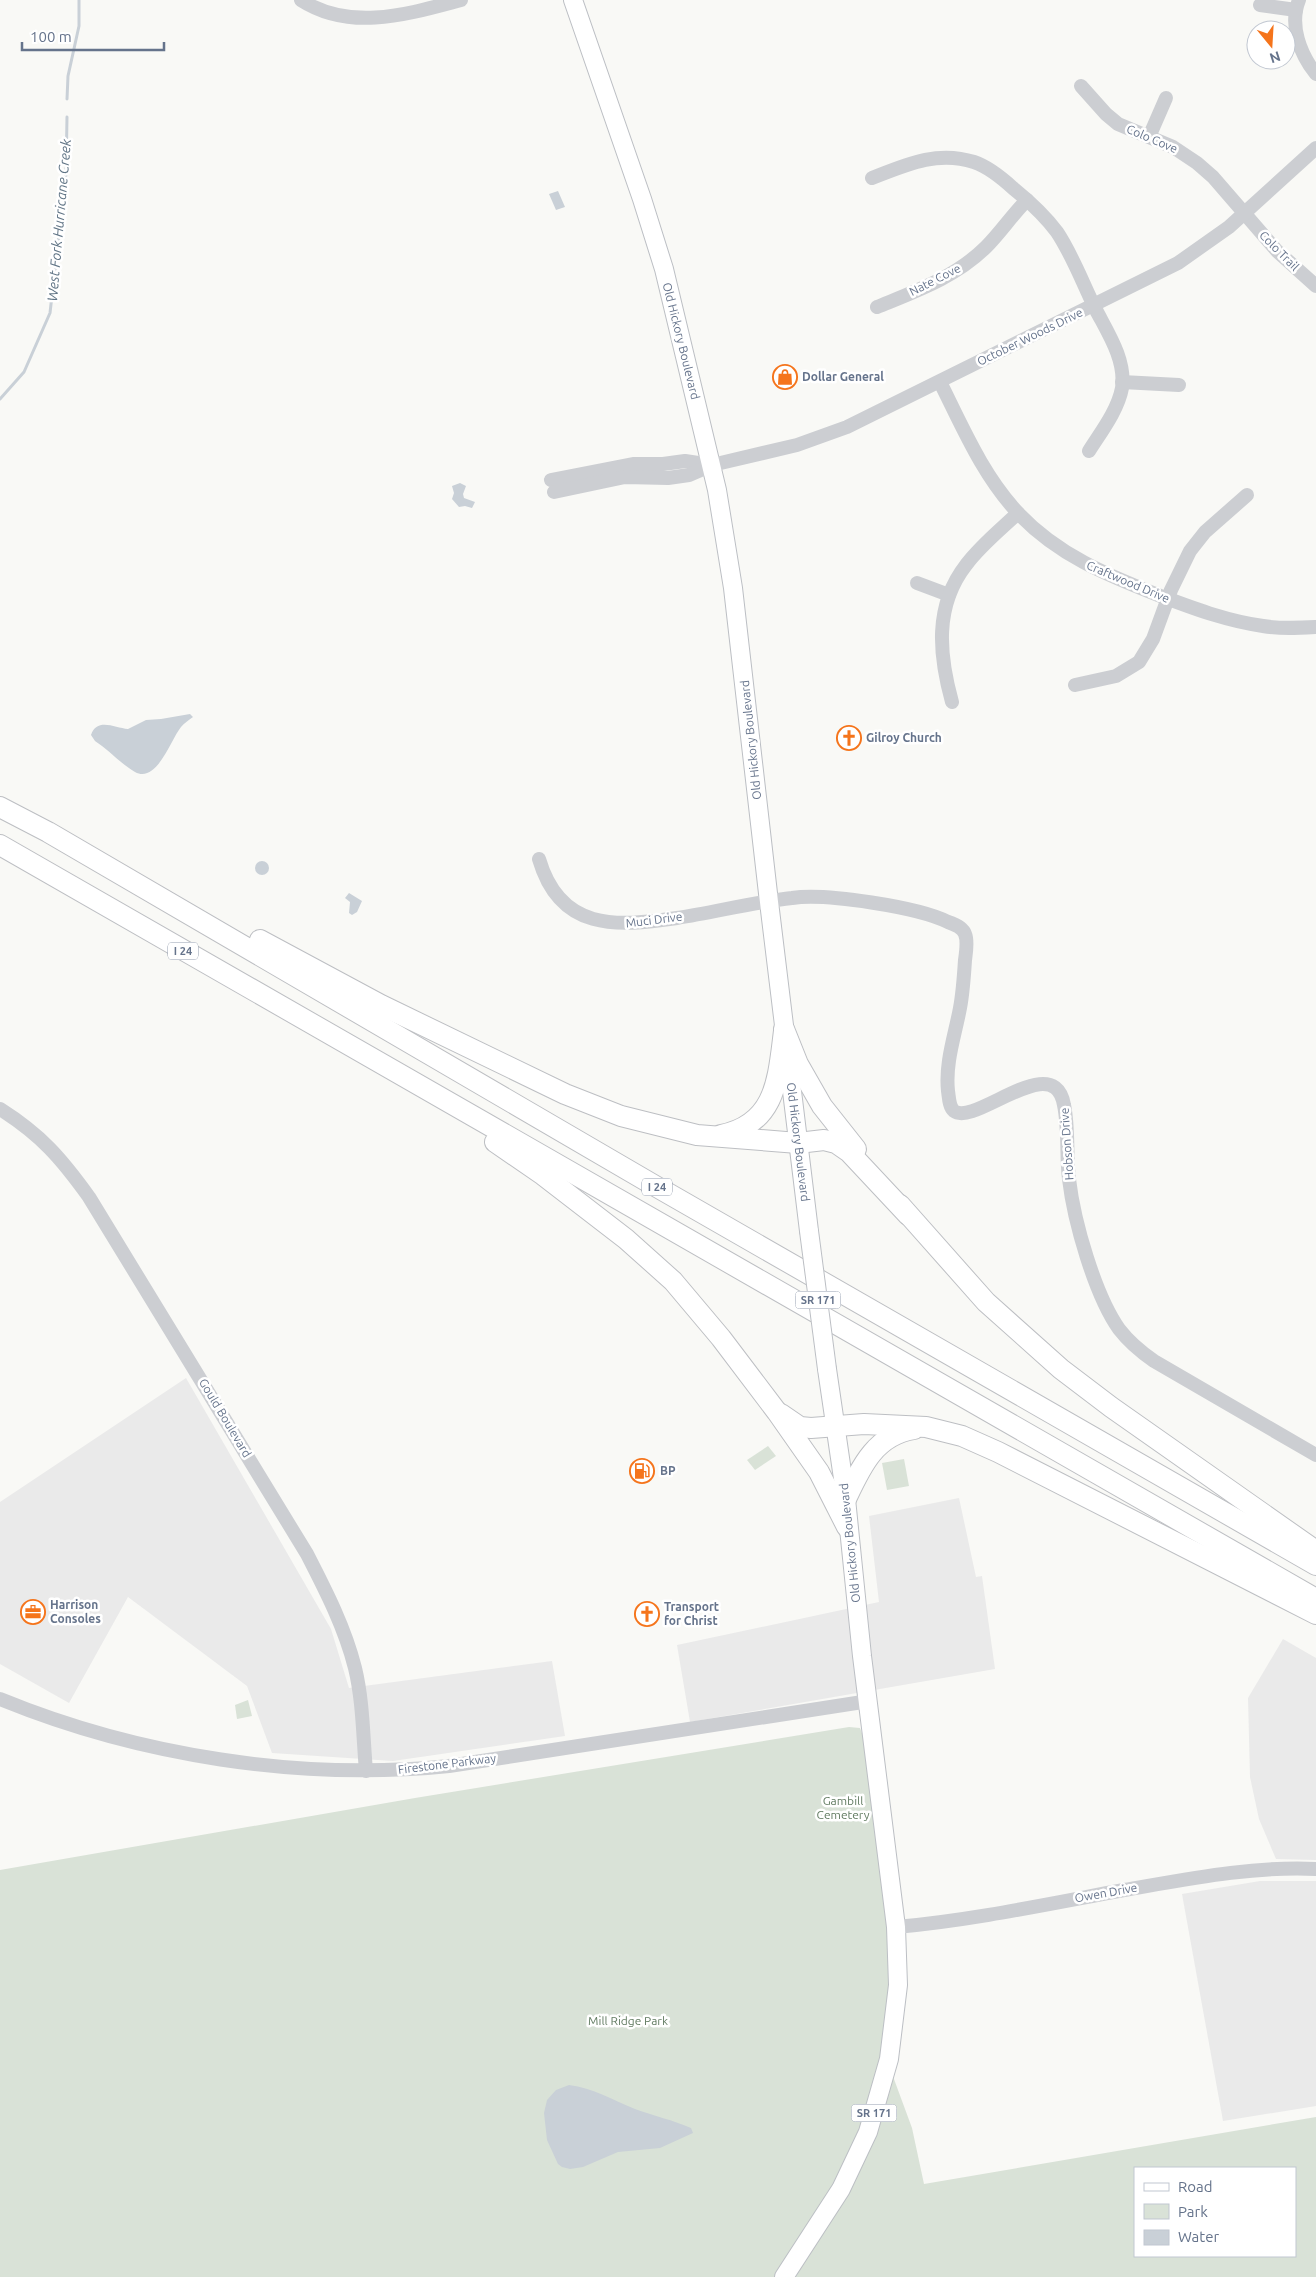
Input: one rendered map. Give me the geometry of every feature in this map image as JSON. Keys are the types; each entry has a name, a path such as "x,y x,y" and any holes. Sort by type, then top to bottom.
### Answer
{"highway":[{"name":"I 24","path":"0,807 48,832 666,1192 1316,1565"},
{"path":"48,832 132,869 353,991 565,1094 604,1110 641,1122 709,1136 798,1143 824,1140 843,1146 986,1302 1061,1369 1118,1412 1316,1551"},
{"name":"I 24","path":"0,845 1316,1600"},
{"path":"709,1136 725,1134 744,1127 764,1110 777,1084 784,1029"},
{"path":"784,1029 798,1064 822,1106 908,1215"},
{"path":"367,1056 543,1175 626,1239 673,1281 721,1338 777,1412 819,1472 847,1527"},
{"path":"777,1412 800,1426 811,1428 864,1424 926,1428 962,1436 998,1452 1316,1614"},
{"path":"846,1499 866,1458 876,1447 897,1434 926,1428"}],"main road":[{"name":"Old Hickory Boulevard","path":"573,0 635,176 664,269 712,465 726,538 798,1143 846,1499 847,1527 896,1927 898,1968 895,2015 887,2066 874,2114 858,2156 841,2189 784,2277"}],"street":[{"path":"300,0 327,13 358,18 400,15 461,0"},
{"path":"1260,5 1297,5 1296,29 1300,46 1316,74"},
{"name":"Colo Cove","path":"1081,86 1113,120 1124,128 1179,150 1197,163 1213,177 1244,214"},
{"path":"1149,137 1166,98"},
{"name":"October Woods Drive","path":"712,465 777,451 818,438 855,423 1178,263 1215,238 1244,214 1316,148"},
{"path":"872,178 925,159 956,158 975,162 987,168 1027,200 1047,220 1062,240 1117,354 1122,382 1118,400 1089,452"},
{"name":"Nate Cove","path":"878,307 938,281 967,264 986,247 1027,200"},
{"name":"Colo Trail","path":"1244,214 1277,251 1316,286"},
{"name":"Craftwood Drive","path":"940,382 986,473 1018,513 1048,541 1083,563 1168,599 1234,621 1275,628 1316,627"},
{"path":"1122,382 1179,385"},
{"path":"553,486 633,464 663,464 685,461 712,465"},
{"path":"1075,685 1116,676 1139,662 1153,639 1168,599 1194,544 1217,519 1247,495"},
{"path":"952,702 944,674 942,651 943,620 949,595 970,559 1018,513"},
{"path":"917,583 949,595"},
{"name":"Muci Drive","path":"539,858 550,885 569,906 582,915 607,923 645,923 769,902"},
{"name":"Hobson Drive","path":"769,902 803,897 861,901 941,918 963,931 966,941 964,973 948,1080 949,1100 953,1110 961,1113 970,1112 1009,1094 1034,1086 1049,1086 1059,1092 1064,1104 1068,1167 1074,1208 1100,1290 1118,1327 1134,1346 1154,1362 1316,1455"},
{"name":"Gould Boulevard","path":"0,1109 50,1146 89,1197 308,1554 350,1648 360,1694 366,1771"},
{"name":"Firestone Parkway","path":"0,1699 102,1733 173,1750 273,1765 366,1771 412,1770 449,1766 869,1701"},
{"name":"Owen Drive","path":"896,1927 960,1921 1185,1878 1271,1869 1316,1869"}],"shaded area":[{"path":"186,1378 331,1629 349,1688 552,1661 565,1736 393,1761 272,1753 247,1686 128,1597 69,1703 0,1664 0,1502"},
{"path":"959,1498 976,1577 982,1576 995,1669 690,1722 677,1645 879,1602 869,1516"},
{"path":"1283,1639 1316,1658 1316,1860 1276,1859 1259,1819 1250,1777 1248,1698"},
{"path":"1260,1881 1316,1881 1316,2106 1223,2121 1182,1894"}],"green space":[{"path":"768,1446 776,1456 755,1470 747,1460"},
{"path":"904,1459 909,1486 887,1490 882,1463"},
{"path":"248,1700 252,1716 237,1719 235,1705"},
{"name":"Mill Ridge Park","path":"849,1727 860,1728 863,1736 893,1966 884,2052 912,2128 924,2184 1316,2117 1316,2277 0,2277 0,1870 415,1798"}],"water":[{"path":"558,191 565,207 556,210 549,194"},
{"path":"460,483 466,486 463,494 464,498 475,502 472,508 459,507 452,499 454,493 452,486"},
{"path":"190,714 193,717 181,727 157,766 150,772 143,774 135,772 125,765 95,741 91,735 97,726 107,725 128,729 146,720"},
{"path":"259,861 265,861 269,868 265,875 259,875 255,871 255,865"},
{"path":"349,893 362,901 357,912 352,915 349,913 350,902 345,898"},
{"path":"569,2085 595,2092 635,2109 684,2125 691,2128 693,2133 660,2148 618,2152 583,2167 570,2169 562,2167 558,2164 547,2140 544,2113 547,2100 556,2090"}],"waterway":[{"name":"West Fork Hurricane Creek","path":"67,99 68,76 79,26 79,0"},
{"name":"West Fork Hurricane Creek","path":"0,399 24,372 50,313 66,173 67,117"}],"place":[{"name":"Dollar General","path":"785,377"},
{"name":"Gilroy Church","path":"849,738"},
{"name":"BP","path":"642,1471"},
{"name":"Harrison Consoles","path":"33,1612"},
{"name":"Transport for Christ","path":"647,1614"}],"park label":[{"name":"Gambill Cemetery","path":"843,1808"}]}
